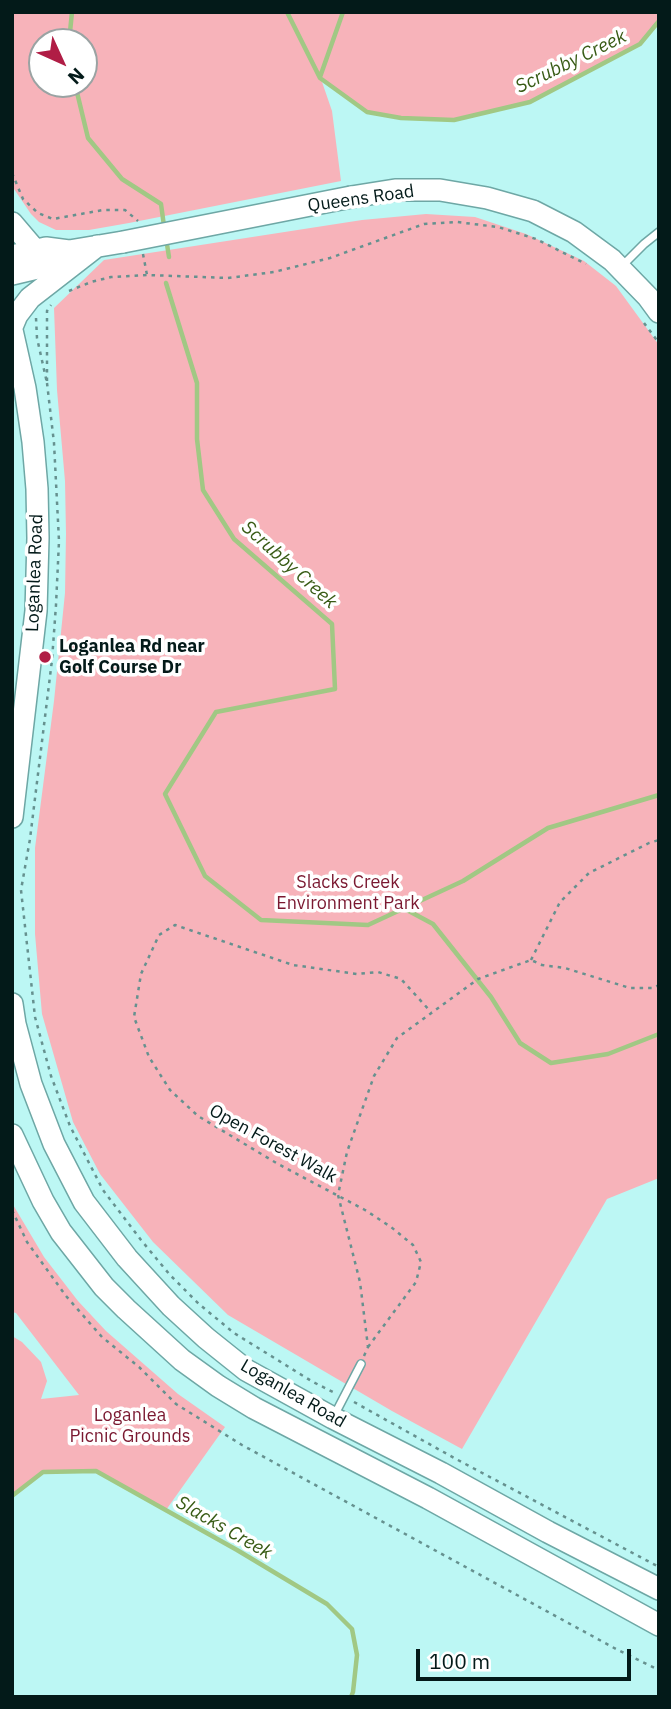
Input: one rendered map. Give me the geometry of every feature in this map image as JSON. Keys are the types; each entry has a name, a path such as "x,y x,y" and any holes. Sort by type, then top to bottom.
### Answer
{"main road":[{"name":"Queens Road","path":"12,256 46,248 69,251 123,242 395,190 440,190 487,198 533,211 574,232 612,260 648,297 650,316"},
{"path":"12,223 34,250"},
{"path":"12,329 17,315 30,298 97,246"},
{"name":"Queens Road","path":"12,274 50,265 69,251"},
{"name":"Loganlea Road","path":"12,329 33,442 38,538 36,611 12,817"},
{"name":"Loganlea Road","path":"12,1004 31,1084 54,1144 84,1202 127,1258 171,1306 206,1338 246,1370 659,1589"},
{"name":"Loganlea Road","path":"12,1136 43,1201 61,1231 104,1287 182,1360 254,1408 428,1498 659,1625"}],"lane":[{"path":"620,268 659,232"},
{"path":"333,1418 361,1364"}],"path":[{"path":"12,173 23,199 38,213 53,219 103,210 125,210 139,222"},
{"path":"65,292 111,277 147,275 228,278 274,272 330,258 424,224 457,222 498,227 536,239 588,265"},
{"path":"143,251 147,275"},
{"path":"30,298 37,307 37,338 47,383 54,443 59,541 52,660 21,890 36,1017 51,1076 70,1126 103,1190 141,1240 170,1275 234,1333 313,1382 659,1567"},
{"path":"47,383 47,311 54,300"},
{"path":"650,316 659,343"},
{"path":"369,1347 360,1282 338,1195 347,1152 374,1076 397,1038 453,996 478,979 531,960 560,902 589,873 649,843 659,841"},
{"name":"Open Forest Walk","path":"338,1195 220,1130 198,1116 170,1090 149,1056 134,1017 141,974 159,935 174,925 293,965 357,974 378,972 401,979 431,1013"},
{"path":"531,960 630,988 653,988 659,985"},
{"path":"338,1195 391,1227 412,1245 421,1262 416,1282 369,1347 361,1364"},
{"path":"12,1210 27,1242 66,1296 102,1337 139,1367 176,1404 242,1445 659,1670"}],"green space":[{"path":"12,12 659,12 659,21 640,44 530,102 454,120 401,118 367,112 321,79 332,111 341,181 89,230 56,230 39,222 12,186"},
{"name":"Slacks Creek Environment Park","path":"426,214 475,217 526,234 584,261 616,286 659,345 659,1178 607,1199 462,1449 228,1315 153,1242 100,1174 73,1122 42,1014 35,934 35,848 65,593 65,481 57,390 54,308 104,260 362,220"},
{"name":"Loganlea Picnic Grounds","path":"12,1203 44,1257 78,1301 106,1331 178,1394 225,1427 166,1510 96,1471 43,1472 12,1496 12,1336 22,1342 41,1362 47,1381 41,1399 79,1395 16,1313 12,1312"}],"waterway":[{"name":"Scrubby Creek","path":"70,28 72,12"},
{"name":"Scrubby Creek","path":"287,12 320,78 367,112 401,118 454,120 530,102 640,44 659,21"},
{"path":"320,77 343,12"},
{"name":"Scrubby Creek","path":"78,98 88,138 122,179 161,204 164,226"},
{"name":"Scrubby Creek","path":"166,238 169,257"},
{"name":"Scrubby Creek","path":"166,283 197,383 197,439 203,490 234,539 332,624 335,689 216,712 165,794 205,876 261,920 368,925 463,881 548,828 659,795"},
{"name":"Scrubby Creek","path":"405,909 433,924 491,997 520,1043 551,1063 608,1054 659,1034"},
{"name":"Slacks Creek","path":"12,1496 43,1472 96,1471 237,1550 327,1604 352,1629 357,1655 351,1697"}],"place":[{"name":"Loganlea Rd near Golf Course Dr","path":"45,657"}]}
